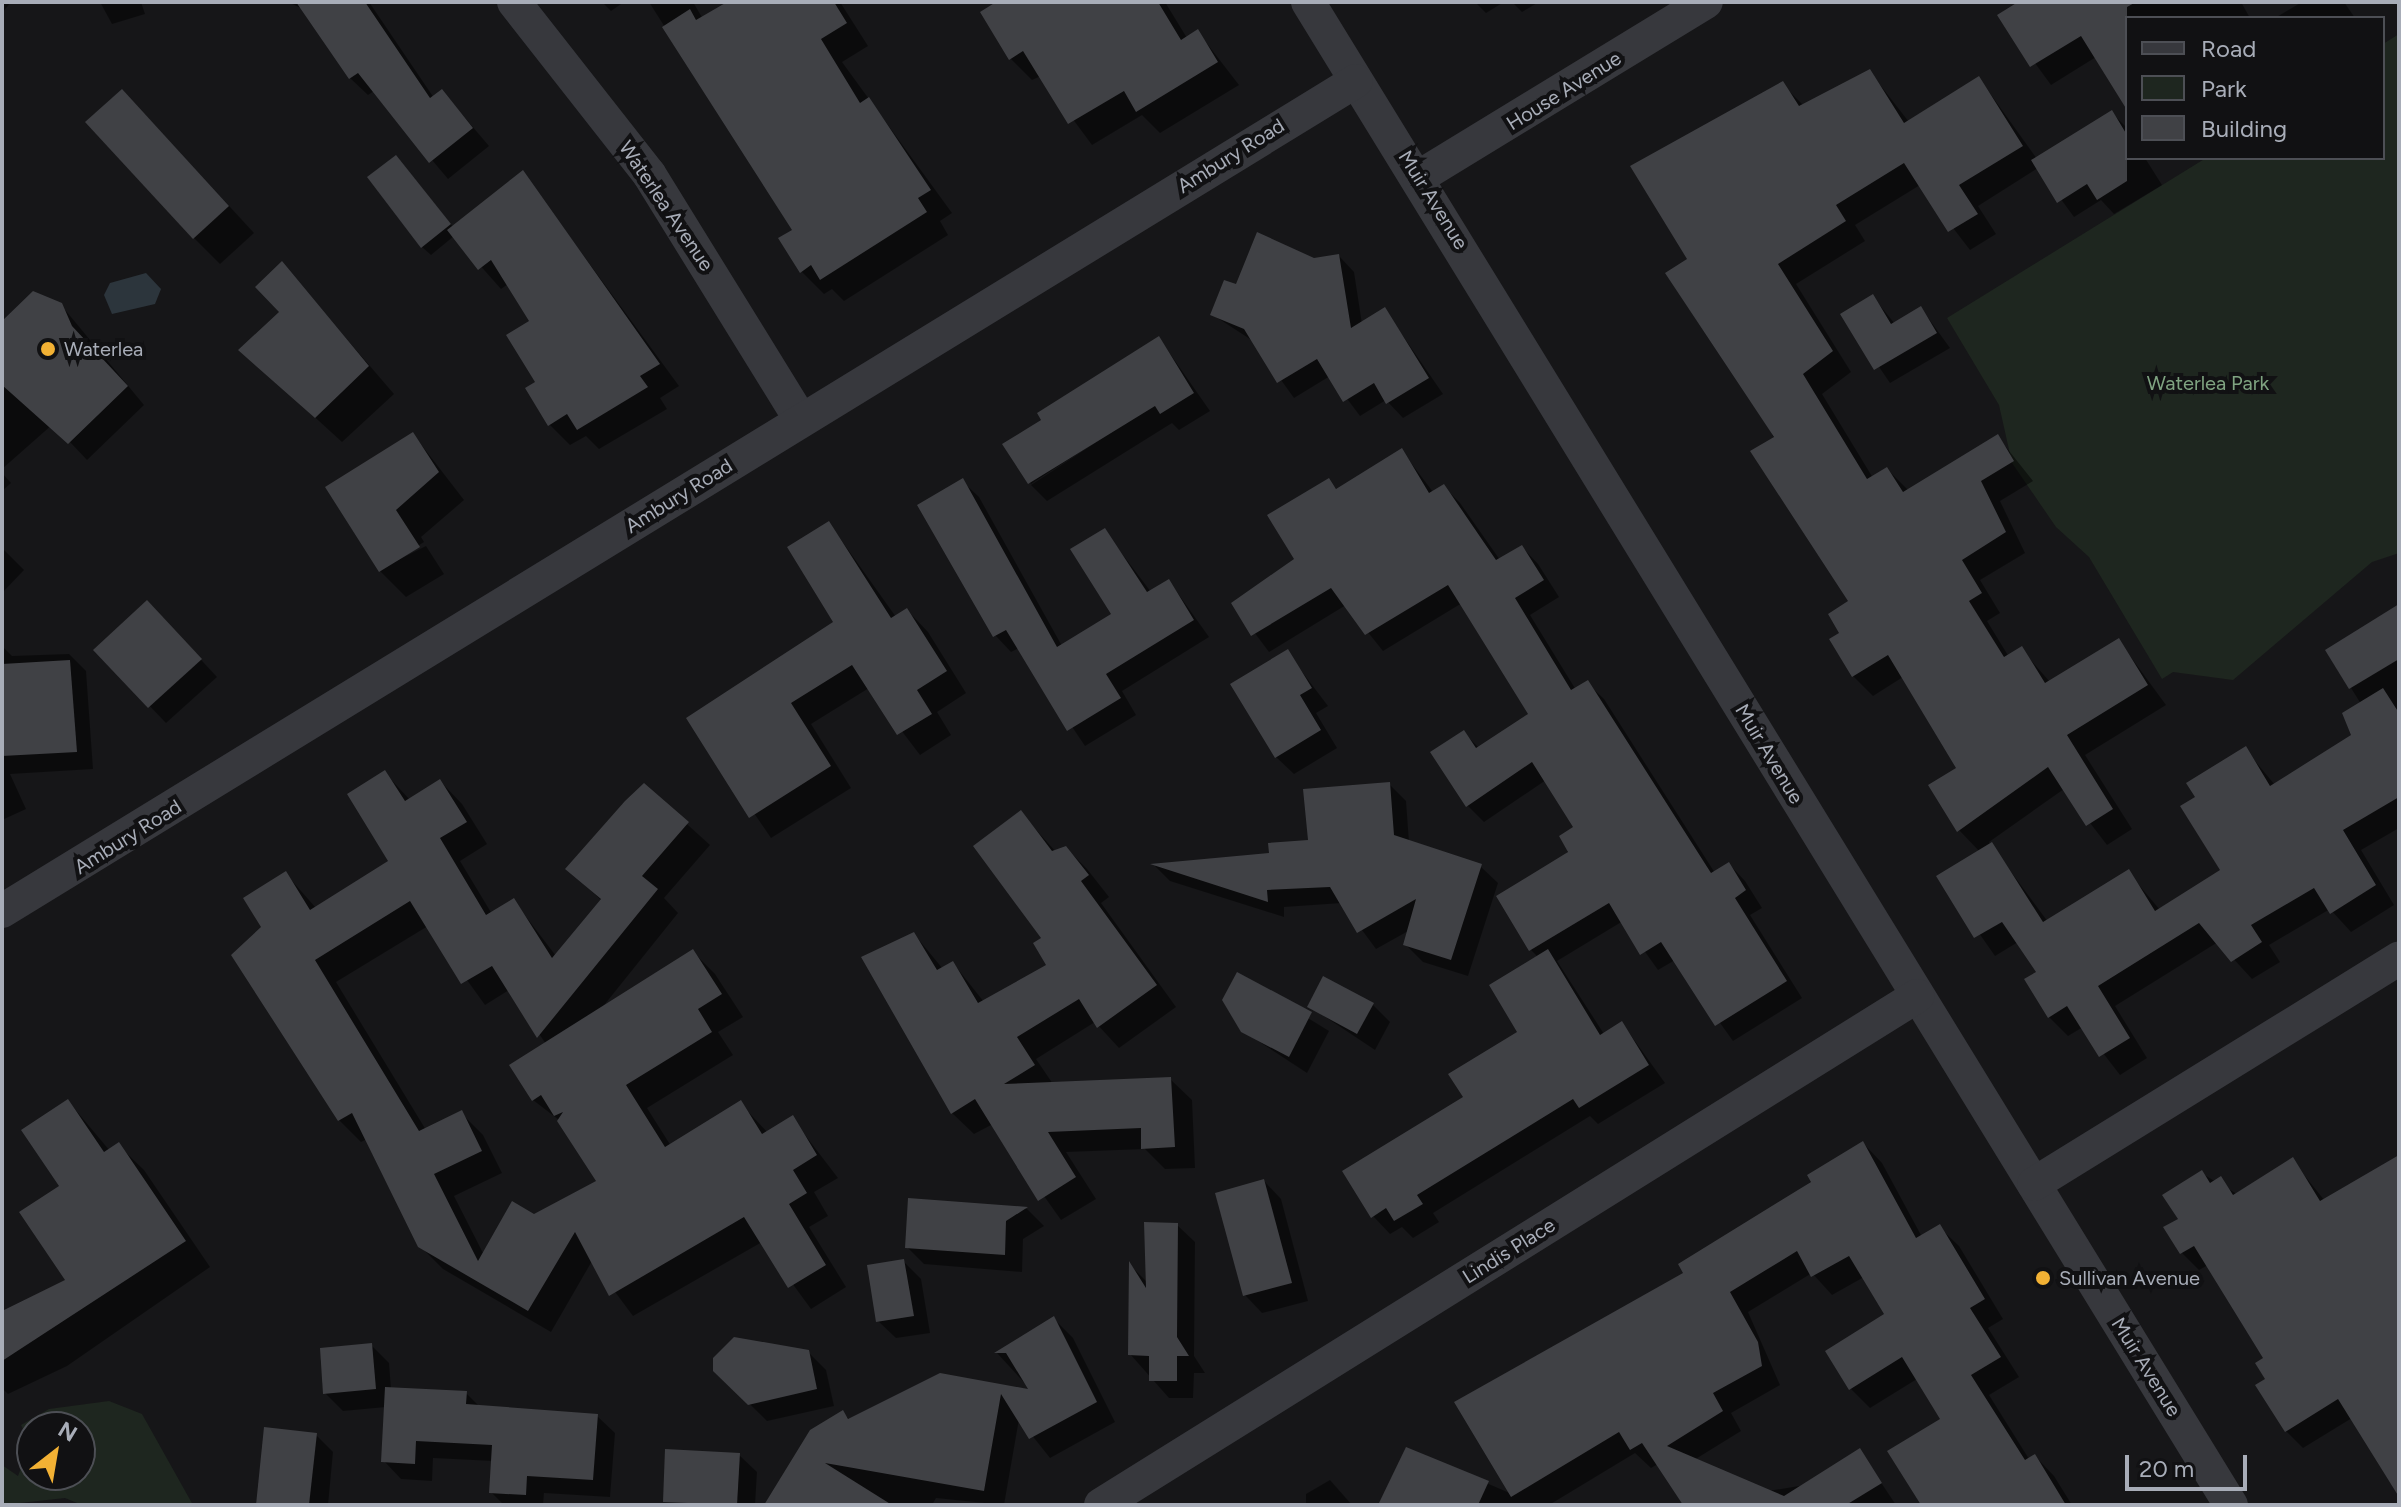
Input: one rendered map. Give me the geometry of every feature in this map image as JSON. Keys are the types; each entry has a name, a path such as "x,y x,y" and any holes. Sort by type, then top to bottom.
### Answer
{"street":[{"name":"Waterlea Avenue","path":"514,2 649,174 801,420"},
{"name":"Muir Avenue","path":"1308,2 1419,177 2231,1505"},
{"name":"House Avenue","path":"1419,177 1706,2"},
{"name":"Ambury Road","path":"2,911 1356,81"},
{"path":"2034,1184 2399,959"},
{"name":"Lindis Place","path":"1101,1505 1917,996"}],"green space":[{"name":"Waterlea Park","path":"2399,34 2399,553 2372,562 2233,680 2173,672 2162,679 2089,557 2056,527 2012,463 1999,405 1947,318 2203,160 2385,160 2385,43"},
{"path":"109,1401 142,1414 193,1505 82,1505 65,1498 2,1505 2,1465 16,1475 16,1491 96,1491 96,1411 46,1411"}],"shaded area":[{"path":"146,273 161,289 155,304 112,314 104,295 110,283"}],"building":[{"path":"296,2 365,2 430,98 442,89 473,128 429,163 358,73 349,79"},
{"path":"727,2 834,2 847,23 821,39 860,103 869,97 931,190 918,198 927,212 820,280 811,265 800,273 778,238 792,230 662,27 690,9 696,20"},
{"path":"996,2 1158,2 1181,40 1198,29 1218,62 1136,112 1124,91 1068,124 1023,51 1009,60 980,12"},
{"path":"2018,2 2136,2 2127,7 2125,16 2125,107 2081,36 2030,67 1997,15"},
{"path":"1870,69 1904,123 1979,76 2023,146 1959,185 1978,214 1948,232 1904,163 1836,205 1846,221 1778,264 1833,351 1803,374 1867,479 1887,467 1903,492 1998,434 2014,461 1981,481 2006,532 1962,560 1982,593 1969,601 2004,657 2022,646 2045,683 2119,638 2148,685 2067,735 2113,809 2086,826 2048,767 1957,832 1928,785 1956,768 1888,655 1852,677 1829,639 1839,633 1828,614 1848,601 1750,451 1774,437 1665,273 1687,259 1630,166 1783,81 1799,106"},
{"path":"122,89 229,206 193,239 85,122"},
{"path":"2112,110 2125,132 2127,181 2097,200 2087,184 2057,203 2031,160"},
{"path":"396,155 451,224 421,248 367,177"},
{"path":"523,170 660,364 640,376 648,387 577,430 567,414 548,426 525,388 535,382 506,335 529,321 491,260 478,270 447,230"},
{"path":"1257,232 1314,258 1339,254 1351,328 1385,307 1429,378 1386,404 1374,383 1343,402 1317,359 1277,383 1244,329 1210,315 1224,280 1236,284"},
{"path":"282,261 369,366 315,418 238,350 279,312 255,287"},
{"name":"Waterlea","path":"33,291 62,303 72,326 128,386 68,444 2,385 2,321"},
{"path":"1873,294 1891,324 1921,306 1937,333 1874,370 1840,314"},
{"path":"1159,336 1194,393 1160,414 1155,406 1028,484 1002,444 1041,420 1037,413"},
{"path":"413,432 439,472 396,510 420,547 379,572 325,487"},
{"path":"1402,448 1429,493 1444,484 1496,560 1522,545 1544,580 1515,598 1571,690 1588,680 1711,873 1729,862 1746,890 1735,898 1787,981 1715,1026 1661,942 1640,955 1609,903 1529,951 1496,896 1568,852 1559,836 1573,827 1532,762 1466,807 1430,752 1464,730 1476,748 1528,714 1448,585 1365,635 1331,588 1251,636 1231,603 1294,559 1267,515 1329,478 1336,489"},
{"path":"963,478 1057,647 1111,614 1070,549 1105,528 1147,592 1169,579 1194,620 1106,674 1121,698 1067,731 1006,630 993,637 917,505"},
{"path":"829,521 891,618 907,608 947,671 917,690 932,714 897,735 852,665 791,703 831,766 749,818 686,718 833,622 787,547"},
{"path":"147,600 202,659 148,708 93,650"},
{"path":"2399,604 2399,659 2349,689 2325,650"},
{"path":"1288,649 1312,688 1300,695 1321,730 1275,758 1230,684"},
{"path":"70,660 77,752 2,756 2,664"},
{"path":"2383,688 2399,713 2399,797 2343,830 2376,885 2330,914 2314,888 2251,925 2262,942 2231,962 2199,923 2098,986 2130,1038 2099,1057 2067,1006 2048,1018 2024,979 2036,972 2002,922 1974,938 1936,876 1992,842 2043,922 2129,869 2155,911 2220,870 2180,806 2195,797 2186,783 2246,746 2270,786 2351,735 2342,713"},
{"path":"385,770 405,801 440,779 467,822 440,838 486,915 514,898 552,958 601,899 565,869 625,801 644,783 689,822 642,876 658,889 537,1038 492,966 461,984 410,901 315,960 419,1131 462,1110 482,1151 434,1174 478,1261 512,1201 534,1214 596,1181 557,1121 563,1112 554,1116 541,1095 532,1101 509,1065 693,949 722,994 698,1009 712,1032 626,1085 665,1147 741,1100 762,1134 793,1115 817,1155 793,1170 807,1193 789,1204 826,1265 788,1288 744,1217 609,1296 575,1232 528,1311 418,1247 352,1113 338,1121 231,955 261,927 243,898 286,871 310,910 388,861 347,794"},
{"path":"1390,782 1394,835 1482,864 1451,960 1403,945 1416,899 1357,933 1330,887 1267,890 1268,902 1150,864 1269,853 1268,843 1308,840 1303,789"},
{"path":"1021,810 1052,851 1066,846 1089,875 1081,881 1157,985 1097,1028 1079,999 1017,1037 1035,1065 1004,1084 1171,1077 1175,1147 1141,1149 1141,1128 1048,1132 1076,1177 1038,1201 975,1099 951,1114 861,957 914,932 937,970 953,961 978,1003 1046,965 1033,943 1041,938 973,846"},
{"path":"1548,949 1600,1035 1622,1021 1649,1065 1579,1108 1573,1099 1417,1195 1423,1204 1394,1221 1386,1208 1371,1218 1342,1171 1463,1097 1448,1074 1517,1032 1489,985"},
{"path":"1237,972 1312,1012 1289,1057 1241,1032 1222,1000"},
{"path":"1323,976 1374,1003 1357,1034 1307,1007"},
{"path":"68,1099 104,1152 119,1142 186,1241 2,1361 2,1311 65,1280 19,1212 59,1186 21,1130"},
{"path":"1863,1141 1916,1238 1940,1224 1985,1299 1970,1308 2001,1357 1971,1375 2025,1460 2035,1454 2066,1505 1921,1505 1887,1451 1940,1419 1902,1357 1849,1390 1825,1351 1884,1314 1849,1256 1811,1277 1797,1251 1730,1292 1758,1342 1762,1366 1713,1393 1723,1411 1667,1446 1784,1496 1860,1448 1882,1483 1846,1505 1683,1505 1642,1443 1630,1450 1619,1432 1511,1497 1454,1402 1683,1273 1678,1264 1811,1182 1807,1175"},
{"path":"2399,1155 2399,1497 2338,1399 2285,1432 2255,1385 2265,1379 2255,1363 2263,1358 2194,1246 2180,1254 2163,1227 2178,1219 2162,1195 2202,1170 2210,1183 2221,1176 2233,1195 2293,1157 2320,1201"},
{"path":"1264,1179 1292,1283 1243,1296 1215,1193"},
{"path":"908,1198 1028,1207 1006,1221 1005,1255 905,1248"},
{"path":"1144,1222 1178,1223 1177,1337 1189,1356 1177,1356 1177,1381 1149,1381 1149,1356 1128,1355 1129,1261 1146,1288"},
{"path":"904,1259 914,1316 876,1322 867,1265"},
{"path":"1054,1316 1097,1402 1029,1439 1001,1394 984,1491 825,1463 892,1505 764,1505 810,1430 843,1410 848,1419 940,1373 1028,1389 1006,1353 994,1353"},
{"path":"734,1337 809,1350 817,1389 748,1405 713,1371 713,1358"},
{"path":"372,1343 376,1389 323,1394 320,1348"},
{"path":"385,1387 467,1391 466,1404 598,1414 593,1480 527,1476 526,1495 489,1493 492,1445 416,1441 415,1464 381,1462"},
{"path":"264,1427 317,1433 309,1505 256,1505"},
{"path":"1406,1447 1489,1481 1478,1505 1378,1505"},
{"path":"665,1449 740,1453 737,1505 663,1502"}],"place":[{"name":"Waterlea","path":"48,349"},
{"name":"Sullivan Avenue","path":"2043,1278"}]}
